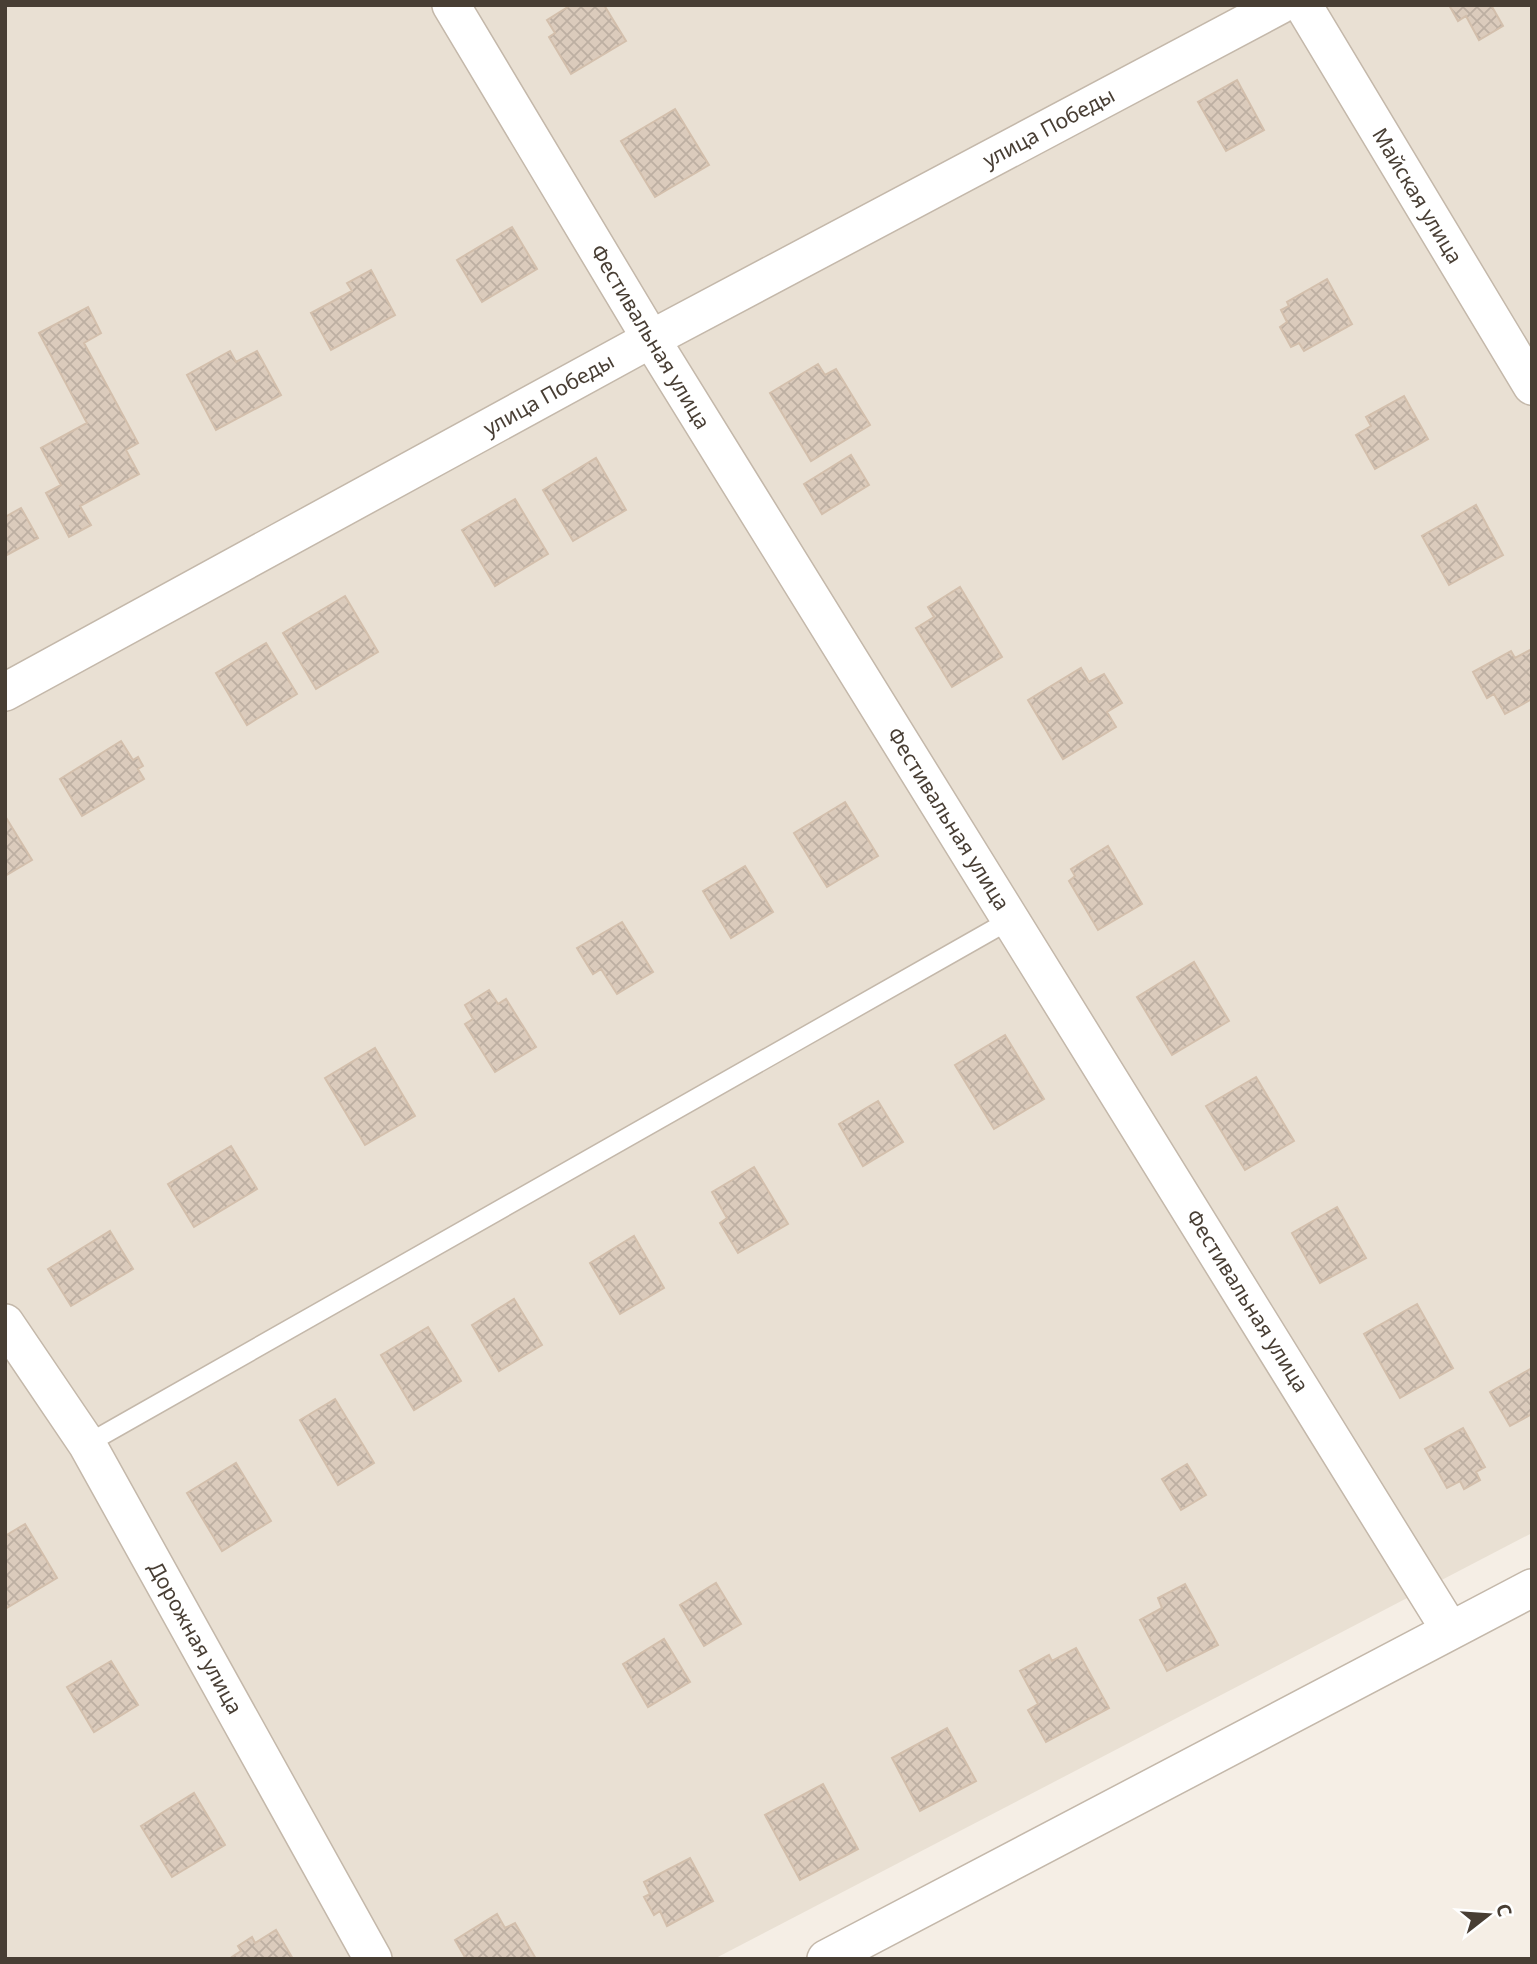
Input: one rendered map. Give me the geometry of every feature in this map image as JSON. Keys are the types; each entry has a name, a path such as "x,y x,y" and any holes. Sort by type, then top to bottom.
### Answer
{"street":[{"name":"Фестивальная улица","path":"451,5 651,339 1450,1630"},
{"name":"улица Победы","path":"5,692 651,339 1280,5"},
{"name":"Майская улица","path":"1303,5 1532,386"},
{"name":"Дорожная улица","path":"5,1323 87,1444 373,1959"},
{"path":"827,1959 1532,1588"}],"lane":[{"path":"87,1444 1010,920"}],"shaded area":[{"path":"5,5 1532,5 1532,1533 714,1959 5,1959"}],"building":[{"path":"571,5 604,5 626,41 571,74 549,37 555,33 547,20"},
{"path":"1449,5 1491,5 1503,26 1479,40 1466,16 1458,21"},
{"path":"1237,80 1264,130 1226,151 1198,102"},
{"path":"675,109 709,165 655,197 621,141"},
{"path":"512,227 537,269 482,302 457,260"},
{"path":"371,270 395,315 331,350 311,313 352,291 347,283"},
{"path":"1327,279 1352,324 1304,351 1299,343 1291,347 1280,327 1287,322 1281,310 1289,306 1287,302"},
{"path":"88,307 101,333 84,343 138,443 126,450 139,474 80,506 91,525 69,537 46,493 61,485 41,448 87,423 39,333"},
{"path":"230,351 236,362 257,351 281,395 216,430 187,375"},
{"path":"818,364 825,375 836,369 870,425 811,461 770,393"},
{"path":"1404,396 1428,439 1375,469 1356,435 1371,426 1366,417"},
{"path":"851,455 869,485 822,514 804,484"},
{"path":"596,458 626,510 573,541 543,490"},
{"path":"515,499 548,554 495,586 462,530"},
{"path":"1476,505 1503,555 1449,585 1422,536"},
{"path":"21,508 38,538 5,556 5,517"},
{"path":"960,587 1002,657 952,687 916,628 934,617 928,607"},
{"path":"345,596 378,652 316,689 283,633"},
{"path":"266,643 297,694 247,725 216,673"},
{"path":"1532,649 1532,699 1505,714 1494,694 1487,698 1473,672 1511,651 1515,658"},
{"path":"1081,668 1089,682 1104,674 1122,703 1107,712 1116,727 1063,759 1028,700"},
{"path":"121,741 133,760 138,757 143,766 138,769 144,779 82,816 60,779"},
{"path":"845,802 878,856 827,887 794,833"},
{"path":"5,816 32,860 5,876"},
{"path":"1108,846 1142,904 1098,930 1069,881 1075,876 1071,869"},
{"path":"745,866 773,912 731,938 703,891"},
{"path":"622,922 653,972 617,994 601,969 593,974 577,948"},
{"path":"1194,962 1229,1021 1172,1055 1137,997"},
{"path":"489,990 498,1004 506,999 536,1047 495,1072 465,1024 473,1019 465,1005"},
{"path":"1005,1035 1044,1099 994,1129 955,1065"},
{"path":"375,1048 415,1116 365,1145 325,1078"},
{"path":"1256,1077 1294,1141 1245,1170 1206,1106"},
{"path":"878,1101 903,1142 863,1166 839,1124"},
{"path":"231,1146 257,1189 194,1227 168,1184"},
{"path":"754,1167 788,1224 738,1253 720,1223 727,1218 712,1192"},
{"path":"1337,1207 1366,1258 1320,1283 1292,1233"},
{"path":"110,1231 133,1269 71,1306 48,1269"},
{"path":"634,1236 664,1288 620,1314 590,1263"},
{"path":"514,1299 542,1345 499,1371 472,1325"},
{"path":"1417,1304 1453,1368 1400,1398 1364,1334"},
{"path":"428,1327 461,1381 414,1410 381,1355"},
{"path":"1532,1368 1532,1414 1510,1426 1490,1392"},
{"path":"335,1399 374,1463 338,1485 300,1420"},
{"path":"1463,1428 1485,1467 1476,1472 1480,1480 1464,1489 1460,1481 1447,1488 1425,1449"},
{"path":"236,1463 271,1521 222,1551 187,1493"},
{"path":"1187,1464 1206,1495 1181,1510 1162,1479"},
{"path":"25,1524 57,1578 5,1609 5,1536"},
{"path":"716,1583 741,1624 704,1646 680,1605"},
{"path":"1185,1584 1218,1645 1167,1671 1140,1620 1162,1608 1158,1598"},
{"path":"664,1639 690,1682 648,1707 623,1664"},
{"path":"1076,1648 1109,1708 1046,1742 1028,1710 1038,1704 1020,1671 1049,1655 1052,1661"},
{"path":"111,1661 138,1705 94,1732 67,1687"},
{"path":"947,1728 976,1781 920,1811 892,1758"},
{"path":"823,1784 858,1849 800,1880 765,1815"},
{"path":"194,1793 225,1845 172,1877 141,1826"},
{"path":"690,1858 713,1901 667,1926 660,1911 654,1915 644,1897 650,1894 644,1882"},
{"path":"497,1914 505,1928 515,1923 536,1959 466,1959 455,1940"},
{"path":"276,1930 293,1959 232,1957 241,1951 238,1946 252,1937 255,1943"}]}
